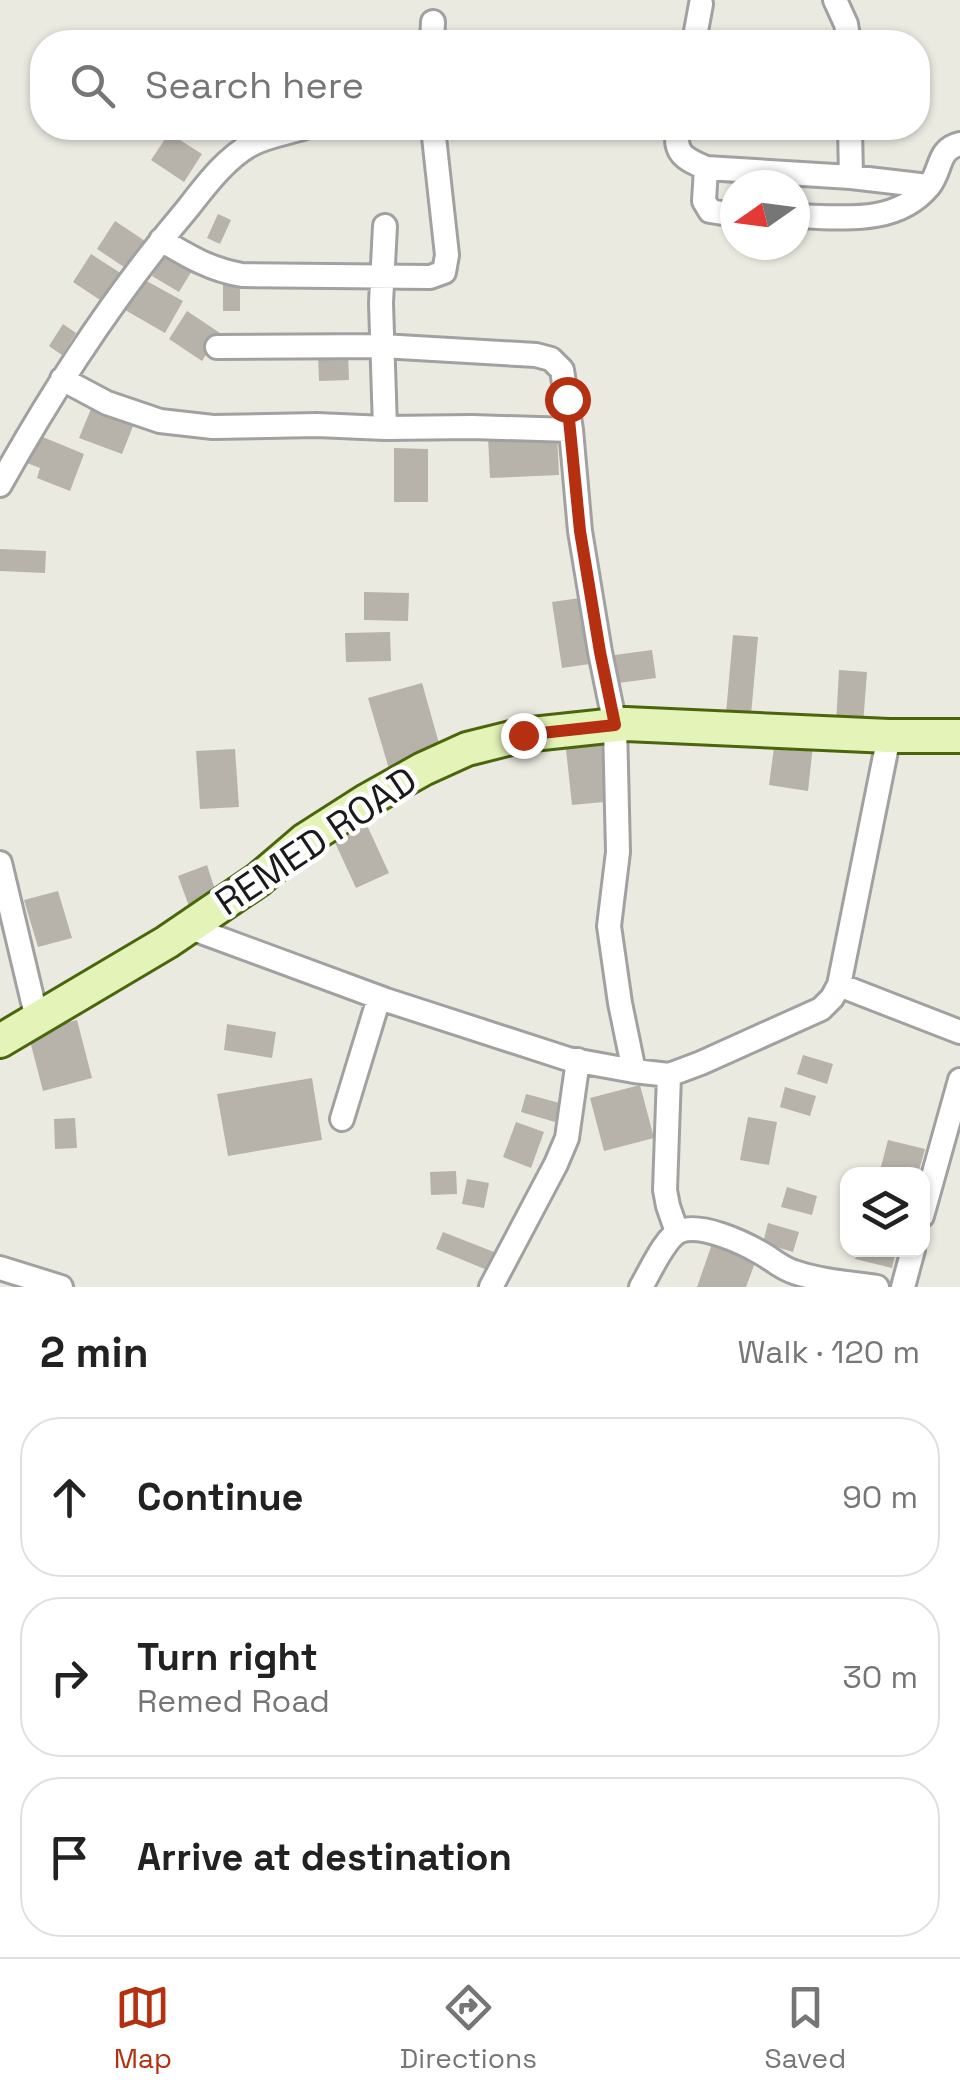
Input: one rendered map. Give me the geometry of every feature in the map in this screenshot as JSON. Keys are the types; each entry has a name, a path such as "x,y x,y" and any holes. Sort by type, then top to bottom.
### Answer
{"street":[{"path":"835,0 847,30"},
{"path":"697,30 702,4"},
{"path":"0,485 62,379 161,240 216,174 253,144 266,140"},
{"path":"161,240 199,263 242,275 382,278 430,277 444,272 447,255 434,140"},
{"path":"678,140 678,149 685,159 706,168 928,186"},
{"path":"850,140 851,177"},
{"path":"810,216 862,217 900,209 928,186 943,152 960,144"},
{"path":"706,168 704,201 710,211 720,213"},
{"path":"385,226 385,428"},
{"path":"217,347 382,346 536,356 551,359 562,370 580,531 615,725 618,852 609,926 634,1071"},
{"path":"62,379 108,403 160,422 571,430"},
{"name":"REMED ROAD","path":"0,1041 188,927 258,880 305,840 423,768 466,748 523,735 615,725 960,736"},
{"path":"188,927 379,998 568,1059 669,1075 820,1009 832,998 840,985 889,736"},
{"path":"0,863 37,1018"},
{"path":"840,985 960,1032"},
{"path":"342,1119 379,998"},
{"path":"491,1287 567,1138 578,1060"},
{"path":"669,1075 665,1190 676,1232"},
{"path":"930,1197 951,1148 960,1080"},
{"path":"642,1287 666,1244 676,1232 688,1230 711,1231 812,1278 877,1287"},
{"path":"903,1287 912,1257"},
{"path":"0,1268 61,1287"}],"building":[{"path":"164,140 180,140 202,154 184,182 151,160"},
{"path":"218,214 231,220 220,244 207,238"},
{"path":"115,221 148,243 130,271 97,249"},
{"path":"166,253 193,269 179,292 152,276"},
{"path":"91,254 125,276 106,304 73,282"},
{"path":"143,279 183,301 165,333 125,310"},
{"path":"223,279 240,280 240,311 223,311"},
{"path":"187,311 220,333 202,361 169,339"},
{"path":"63,324 76,333 62,355 49,346"},
{"path":"348,352 349,380 319,381 318,354"},
{"path":"93,404 135,421 122,454 79,438"},
{"path":"557,434 559,475 490,478 488,437"},
{"path":"38,435 84,454 70,491 37,478 40,468 27,463"},
{"path":"394,448 428,449 428,502 394,502"},
{"path":"0,549 46,551 45,573 0,571"},
{"path":"364,592 409,593 408,621 364,620"},
{"path":"587,597 597,663 562,668 552,602"},
{"path":"390,632 391,661 346,662 345,633"},
{"path":"733,635 758,637 751,715 726,713"},
{"path":"652,650 656,678 611,684 607,656"},
{"path":"839,670 867,672 863,725 836,724"},
{"path":"422,683 442,754 389,769 368,698"},
{"path":"609,736 615,801 572,805 565,740"},
{"path":"775,740 813,745 808,791 769,785"},
{"path":"235,749 239,807 200,809 196,751"},
{"path":"365,821 389,873 356,888 332,836"},
{"path":"207,865 218,899 190,909 178,876"},
{"path":"58,891 72,938 38,947 24,900"},
{"path":"77,1020 92,1078 43,1091 28,1033"},
{"path":"227,1024 276,1032 272,1058 224,1050"},
{"path":"803,1055 833,1064 827,1084 797,1074"},
{"path":"312,1078 322,1140 228,1156 217,1094"},
{"path":"640,1085 654,1138 604,1151 590,1098"},
{"path":"785,1087 816,1096 810,1116 780,1107"},
{"path":"526,1094 560,1103 555,1122 521,1112"},
{"path":"748,1117 777,1122 769,1165 740,1160"},
{"path":"75,1118 77,1148 55,1149 54,1119"},
{"path":"516,1122 544,1132 531,1168 503,1157"},
{"path":"888,1140 925,1149 920,1167 881,1167"},
{"path":"456,1171 457,1194 431,1195 430,1172"},
{"path":"467,1179 489,1183 484,1208 462,1204"},
{"path":"787,1187 817,1196 812,1215 781,1207"},
{"path":"768,1223 799,1232 793,1252 763,1243"},
{"path":"443,1232 494,1252 487,1270 436,1249"},
{"path":"712,1244 756,1260 746,1287 697,1287"},
{"path":"856,1257 894,1257 892,1268"}],"route":[{"path":"523,735 615,725 580,531 567,399"}]}
